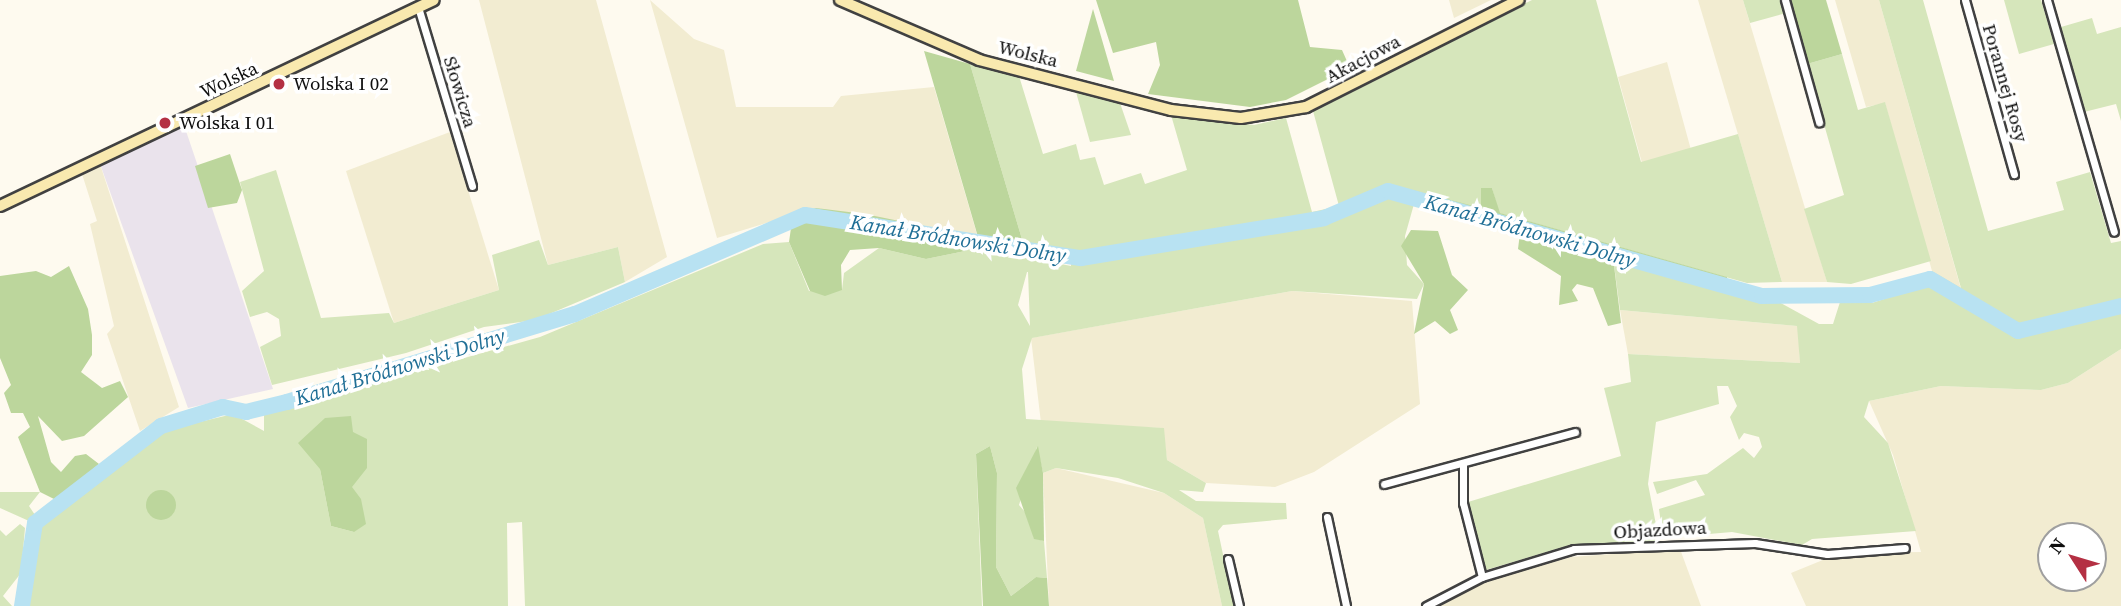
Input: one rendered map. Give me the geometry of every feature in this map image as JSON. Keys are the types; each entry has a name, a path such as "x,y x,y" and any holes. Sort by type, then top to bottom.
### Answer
{"street":[{"name":"Wolska","path":"0,206 433,0"},
{"name":"Wolska","path":"841,0 950,51 1215,117"},
{"name":"Akacjowa","path":"1215,117 1272,117 1306,107 1519,0"},
{"path":"1785,0 1819,122"},
{"name":"Porannej Rosy","path":"1965,0 2014,174"},
{"path":"2046,0 2115,232"},
{"name":"Słowicza","path":"418,7 472,186"},
{"path":"1384,484 1463,465 1575,432"},
{"path":"1463,465 1463,503 1482,576"},
{"path":"1327,517 1346,606"},
{"name":"Objazdowa","path":"1426,606 1482,576 1574,549 1755,543 1827,554 1905,548"},
{"path":"1228,559 1239,606"}],"shaded area":[{"path":"479,0 596,0 667,257 625,282 618,247 548,265"},
{"path":"650,0 694,39 724,50 736,107 833,107 841,96 934,87 978,238 816,208 717,238"},
{"path":"1449,0 1491,0 1454,18"},
{"path":"1698,0 1743,0 1827,282 1782,282"},
{"path":"1835,0 1879,0 1961,289 1932,271 1885,103 1866,107"},
{"path":"1667,62 1691,150 1642,163 1618,77"},
{"path":"184,125 273,389 188,408 100,164"},
{"path":"450,132 499,290 394,323 346,171"},
{"path":"100,164 179,407 140,431 107,334 114,326 90,224 97,221 82,174"},
{"path":"1292,291 1412,301 1420,404 1314,472 1275,487 1206,483 1167,460 1163,428 1041,423 1031,338"},
{"path":"1620,310 1798,326 1800,363 1628,354"},
{"path":"2121,349 2121,606 1806,606 1791,573 1840,553 1921,552 1893,455 1869,401 1941,386 2041,390 2068,383"},
{"path":"1056,468 1164,493 1203,518 1222,606 1049,606 1043,473"},
{"path":"1680,549 1701,606 1438,606 1486,580 1571,557"}],"green space":[{"path":"1096,0 1298,0 1310,47 1342,50 1350,68 1286,100 1250,107 1148,94 1160,65 1156,42 1113,53"},
{"path":"1532,0 1596,0 1641,162 1738,134 1782,282 1747,283 1499,213 1492,188 1482,209 1401,187 1398,200 1414,204 1405,236 1407,265 1424,284 1417,299 1292,291 1032,338 1022,369 1026,419 1164,428 1167,460 1206,483 1203,492 1179,490 1196,501 1286,503 1287,519 1223,525 1218,531 1234,606 1222,606 1203,518 1164,493 1118,478 1056,468 1043,473 1037,447 1019,505 1032,520 1034,538 1044,541 1047,578 1036,577 1011,596 996,567 997,473 990,446 976,454 982,606 525,606 522,522 507,523 508,606 28,606 41,527 162,431 233,414 264,431 264,414 540,337 763,244 789,242 809,291 842,290 844,273 879,248 926,259 980,248 1071,266 1072,253 1024,246 970,64 1019,76 1043,154 1076,144 1080,160 1095,157 1104,185 1141,173 1145,184 1187,170 1171,115 1254,125 1286,118 1312,212 1339,206 1313,111","holes":["1028,272 1030,326 1018,305","320,469 354,532 331,526"]},
{"path":"1743,0 1782,0 1786,13 1750,23"},
{"path":"1789,0 1826,0 1842,54 1807,64"},
{"path":"1879,0 1923,0 1988,231 2064,210 2056,182 2090,172 2111,243 2121,241 2121,349 2068,383 2041,390 1941,386 1869,401 1864,417 1888,443 1916,531 1812,539 1802,545 1732,532 1663,538 1659,509 1705,495 1696,480 1657,494 1653,482 1707,474 1743,448 1754,458 1762,447 1759,437 1744,433 1739,440 1730,417 1737,406 1728,386 1717,386 1719,404 1656,422 1648,484 1660,545 1564,547 1486,570 1468,502 1621,456 1604,388 1631,382 1628,354 1800,363 1797,326 1620,310 1613,257 1777,301 1819,324 1833,324 1840,302 1872,303 1930,284 1932,271 1961,288"},
{"path":"2004,0 2041,0 2054,44 2019,54"},
{"path":"1093,9 1114,81 1076,71"},
{"path":"2092,18 2097,34 2121,27 2121,121 2116,104 2084,112 2061,27"},
{"path":"924,51 970,64 1024,246 979,238 980,248 926,259 879,248 850,250 841,265 842,290 825,296 810,291 789,242 793,214 816,208 865,214 978,237"},
{"path":"1842,54 1858,110 1885,102 1931,261 1851,284 1827,282 1804,209 1844,195 1807,64"},
{"path":"1076,92 1120,103 1131,135 1090,142"},
{"path":"230,154 242,190 237,203 208,208 195,166"},
{"path":"276,170 321,318 389,313 394,323 499,290 492,255 539,240 548,265 618,247 625,282 535,320 484,327 406,353 272,385 260,347 281,336 279,319 267,312 250,317 242,291 264,271 240,182"},
{"path":"1401,187 1481,208 1481,188 1492,188 1500,213 1727,277 1728,292 1613,257 1621,323 1608,326 1593,288 1577,284 1572,290 1578,301 1559,305 1561,276 1518,249 1520,233 1398,200"},
{"path":"1411,230 1438,231 1452,275 1468,290 1450,310 1458,330 1450,334 1435,321 1414,334 1424,284 1401,246"},
{"path":"69,266 88,309 92,335 92,355 81,372 102,388 120,381 128,397 84,436 62,441 38,416 51,462 61,472 75,456 86,454 99,464 56,500 40,492 18,437 30,427 23,413 11,413 4,393 11,385 0,358 0,276 36,271 51,277"},
{"path":"351,416 353,432 367,439 367,468 352,487 361,499 366,524 354,532 331,526 320,469 298,443 325,418"},
{"path":"990,446 997,473 996,567 1011,596 1036,577 1047,578 1049,606 983,606 976,454"},
{"path":"1038,446 1043,473 1044,541 1034,539 1016,488"},
{"path":"161,490 167,491 175,499 175,511 167,519 161,520 155,519 147,511 146,505 147,499 155,491"},
{"path":"0,492 40,492 29,506 35,515 29,521 0,508"},
{"path":"20,524 25,528 21,573 3,596 12,606 0,606 0,530 6,536"}],"waterway":[{"name":"Kanał Bródnowski Dolny","path":"22,606 35,523 161,426 223,407 246,412 287,402 575,314 805,215 1081,258 1324,218 1388,191 1762,296 1870,295 1930,279 2018,331 2121,306"}],"place":[{"name":"Wolska I 02","path":"279,84"},
{"name":"Wolska I 01","path":"165,123"}]}
